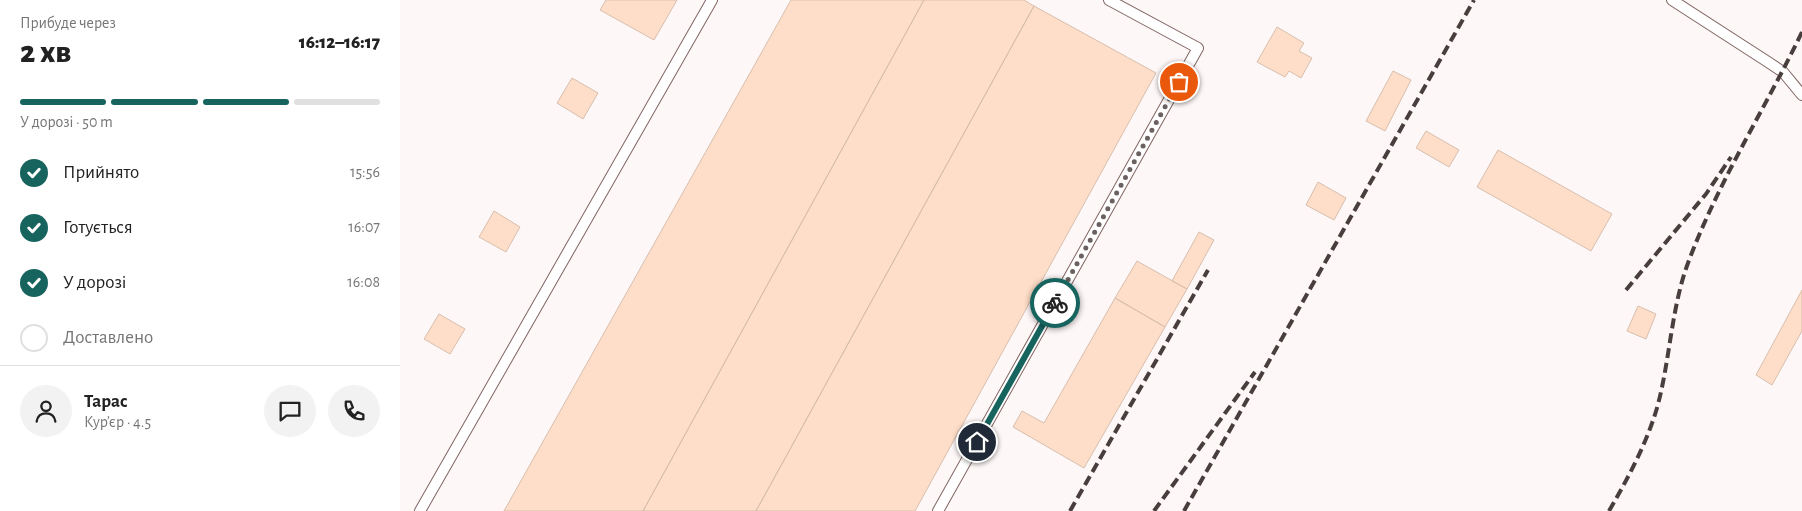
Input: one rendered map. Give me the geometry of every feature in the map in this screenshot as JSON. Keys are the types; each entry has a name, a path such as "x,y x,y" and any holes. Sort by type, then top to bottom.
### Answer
{"lane":[{"path":"420,511 712,0"},
{"path":"938,511 1198,48 1109,0"},
{"path":"1672,0 1783,72 1802,95"}],"building":[{"path":"606,0 677,0 654,40 600,10"},
{"path":"791,0 924,0 643,511 504,511"},
{"path":"924,0 1024,0 1034,6 756,511 643,511"},
{"path":"1034,6 1156,73 915,511 756,511"},
{"path":"1277,27 1304,43 1299,51 1312,58 1301,78 1289,71 1285,77 1257,62"},
{"path":"1393,71 1411,80 1385,131 1366,121"},
{"path":"572,78 598,93 583,119 557,103"},
{"path":"1426,131 1459,150 1449,167 1416,148"},
{"path":"1498,150 1612,214 1591,251 1477,187"},
{"path":"1318,182 1346,198 1334,220 1306,205"},
{"path":"494,211 520,227 506,252 479,237"},
{"path":"1199,232 1214,240 1187,289 1172,281"},
{"path":"1137,261 1187,289 1165,327 1115,298"},
{"path":"1802,290 1802,331 1772,385 1756,375"},
{"path":"1115,298 1165,327 1084,468 1013,427 1022,411 1044,423"},
{"path":"1638,306 1656,314 1646,339 1627,331"},
{"path":"439,314 465,329 450,354 424,339"}],"railway":[{"path":"1184,511 1474,0"},
{"path":"1609,511 1636,461 1653,422 1665,372 1682,281 1700,233 1727,175 1802,32"},
{"path":"1626,290 1706,194 1731,157"},
{"path":"1070,511 1208,270"},
{"path":"1154,511 1255,372"}],"way so far":[{"path":"1055,303 1179,82"}],"route":[{"path":"977,442 1055,303"}]}
